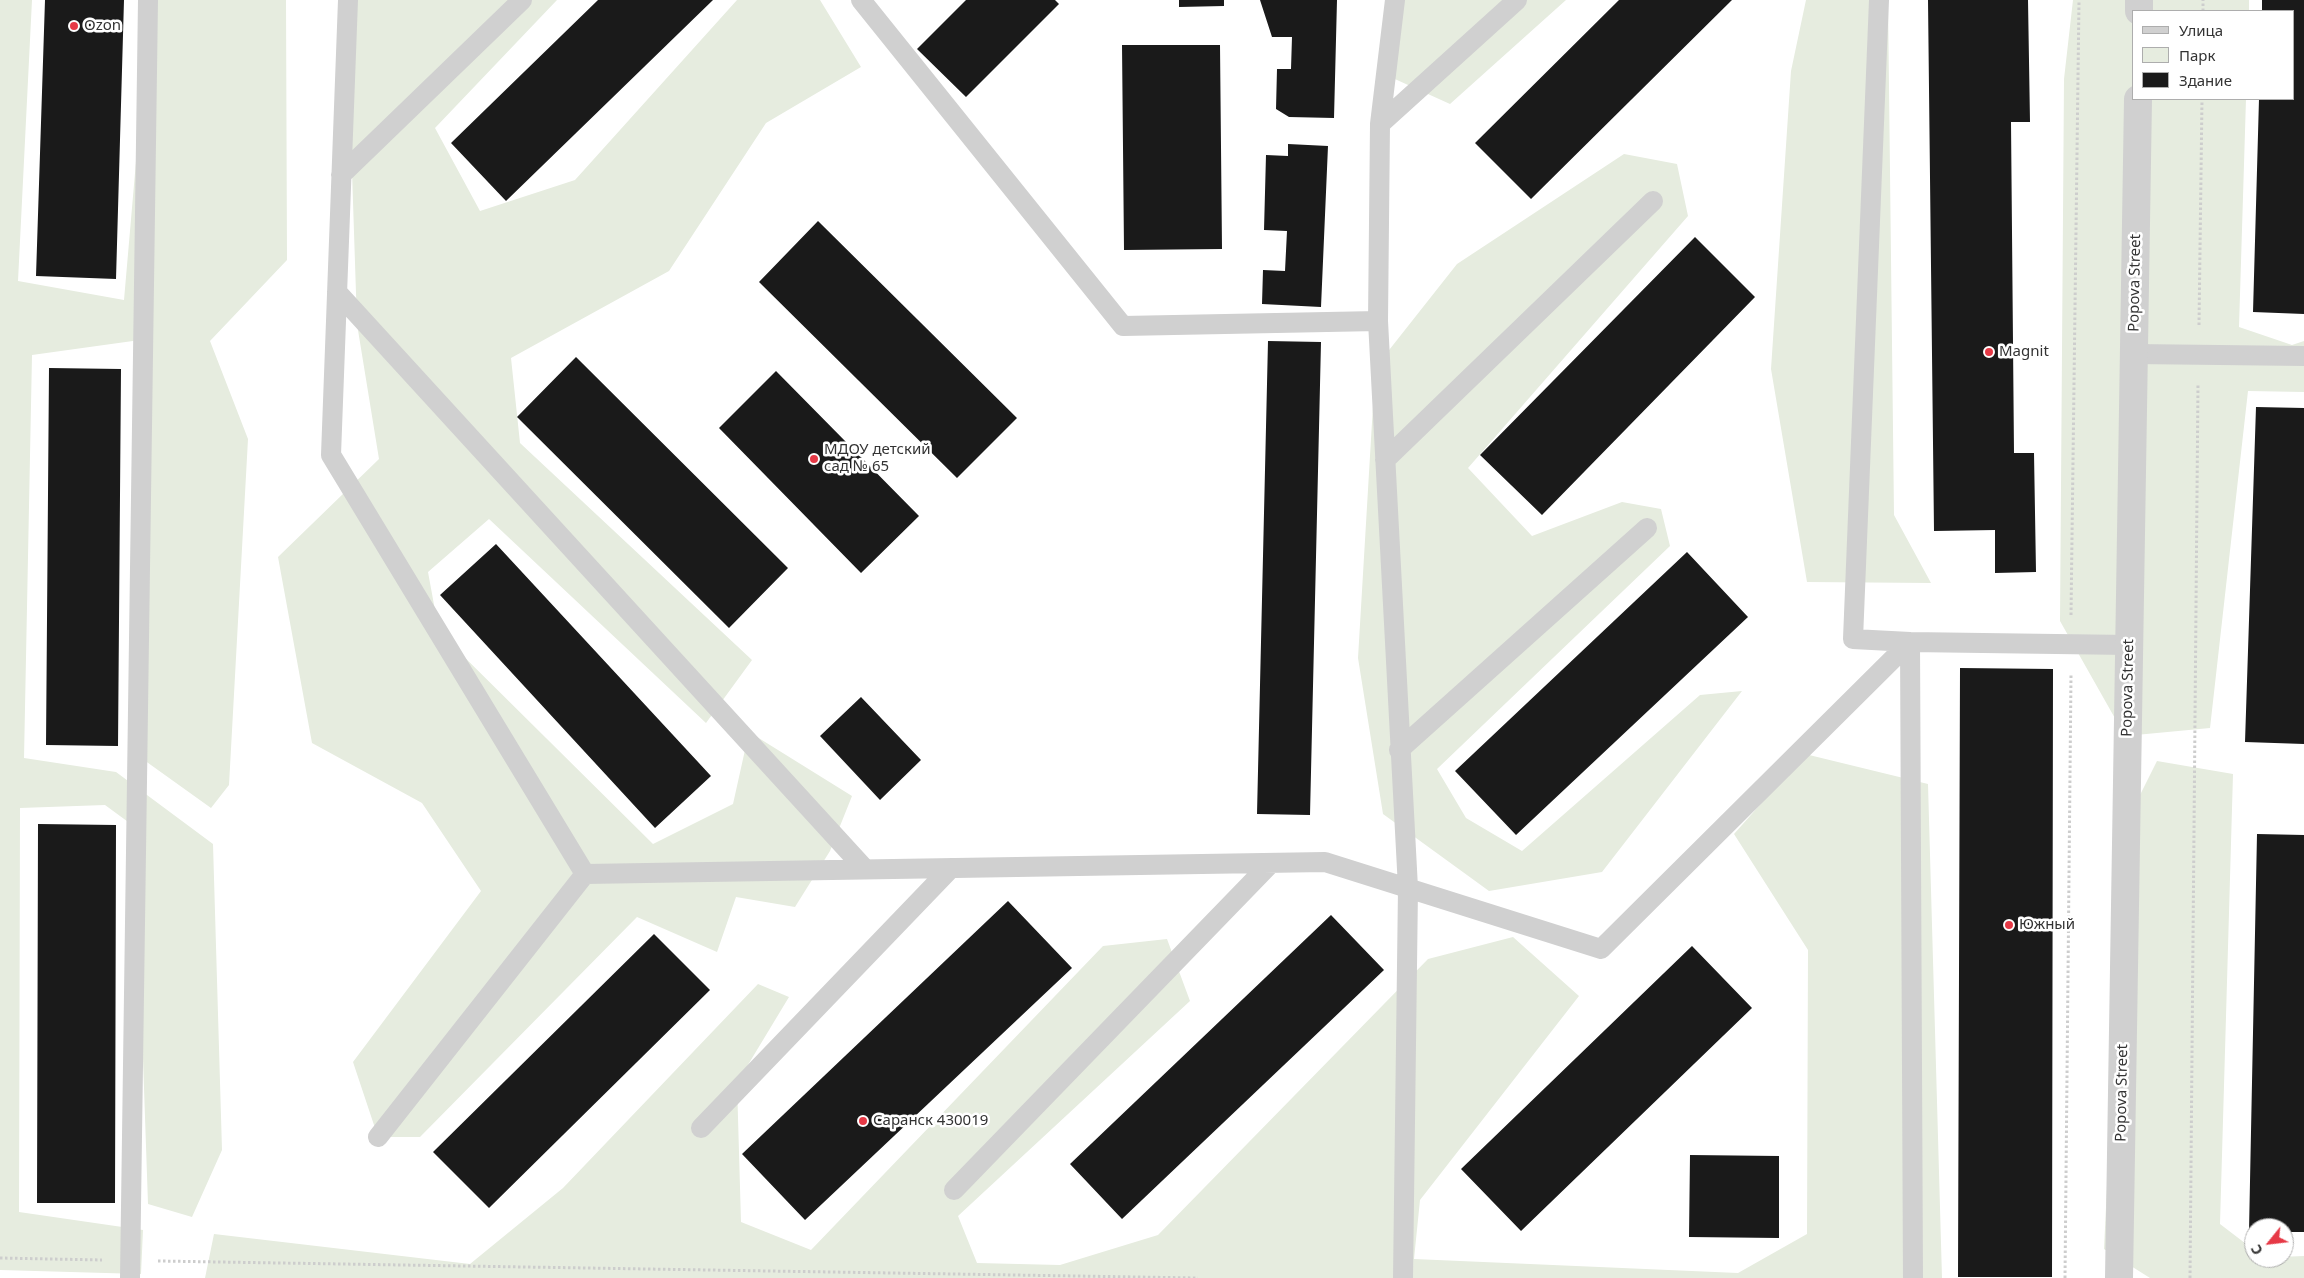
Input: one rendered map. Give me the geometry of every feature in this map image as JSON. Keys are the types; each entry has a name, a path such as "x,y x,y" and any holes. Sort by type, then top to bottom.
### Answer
{"street":[{"name":"Popova Street","path":"2119,1278 2138,100"}],"lane":[{"path":"130,1269 148,0"},
{"path":"348,0 330,455 585,874"},
{"path":"341,175 522,0"},
{"path":"861,0 1123,326 1378,321"},
{"path":"1395,0 1380,124 1378,321 1408,888 1403,1278"},
{"path":"1380,124 1517,0"},
{"path":"1879,0 1853,639 1910,642 2129,645"},
{"path":"1385,460 1653,202"},
{"path":"337,292 865,869"},
{"path":"2134,354 2304,356"},
{"path":"1400,750 1647,528"},
{"path":"585,874 1326,862 1601,949 1910,642"},
{"path":"1910,642 1912,1278"},
{"path":"954,1190 1271,863"},
{"path":"700,1128 951,868"},
{"path":"378,1137 585,874"}],"path":[{"path":"2190,1278 2202,100"},
{"path":"0,1258 130,1269 1198,1278"}],"green space":[{"path":"0,0 32,0 18,281 124,300 150,0 286,0 287,260 210,341 248,439 229,785 211,808 137,755 140,340 32,355 24,758 116,772 213,844 222,1150 192,1217 148,1204 135,827 105,805 20,808 19,1212 143,1230 141,1274 0,1270"},
{"path":"356,0 557,0 435,128 480,211 575,180 737,0 820,0 861,67 766,123 669,271 511,358 520,443 752,660 706,723 489,519 428,572 439,632 653,844 733,804 749,732 852,796 830,851 795,907 736,897 717,952 637,917 420,1137 378,1137 353,1062 481,891 422,803 312,743 278,557 379,459 357,324 350,110"},
{"path":"1389,0 1566,0 1450,104 1386,75"},
{"path":"1806,0 1888,0 1894,515 1931,583 1807,582 1771,369 1791,71"},
{"path":"2073,0 2249,0 2249,10 2132,10 2132,100 2246,100 2239,327 2292,345 2304,341 2304,392 2248,391 2210,728 2125,736 2060,621 2064,79"},
{"path":"1624,154 1677,164 1688,216 1468,468 1532,536 1622,502 1661,509 1670,546 1437,769 1466,818 1522,851 1700,695 1742,691 1602,872 1489,891 1383,814 1358,658 1378,321 1382,359 1457,264"},
{"path":"1805,754 1928,784 1942,1278 205,1278 214,1234 470,1264 563,1188 758,984 789,997 737,1083 741,1222 811,1250 1103,946 1167,939 1190,1001 958,1216 977,1263 1060,1265 1158,1235 1428,959 1513,937 1579,996 1420,1200 1414,1259 1738,1273 1807,1234 1808,950 1734,834"},
{"path":"2157,761 2233,774 2220,1224 2244,1242 2244,1268 2294,1268 2294,1256 2304,1256 2304,1278 2150,1278 2104,1249 2124,827"}],"building":[{"path":"45,0 124,0 116,279 36,276"},
{"path":"598,0 713,0 506,201 451,143"},
{"path":"966,0 1055,0 1059,4 966,97 917,49"},
{"path":"1179,0 1224,0 1224,6 1179,7"},
{"path":"1260,0 1337,0 1334,118 1289,117 1276,109 1277,69 1291,69 1292,37 1272,37"},
{"path":"1619,0 1732,0 1531,199 1475,143"},
{"path":"1928,0 2028,0 2030,122 2011,122 2014,453 2034,453 2036,572 1995,573 1995,530 1934,531"},
{"path":"2262,0 2304,0 2304,314 2253,312 2259,100 2294,100 2294,10 2262,10"},
{"path":"1122,45 1220,45 1222,249 1124,250"},
{"path":"1288,144 1328,146 1321,307 1262,304 1263,270 1285,271 1287,231 1264,230 1266,155 1288,156"},
{"path":"818,221 1017,418 957,478 759,282"},
{"path":"1695,237 1755,297 1542,515 1480,455"},
{"path":"1268,341 1321,342 1310,815 1257,814"},
{"path":"576,357 788,568 729,628 517,417"},
{"path":"49,368 121,369 118,746 46,745"},
{"path":"776,371 919,516 861,573 719,428"},
{"path":"2256,407 2304,408 2304,744 2245,742"},
{"path":"496,544 711,776 655,828 440,595"},
{"path":"1687,552 1748,617 1516,835 1455,771"},
{"path":"1960,668 2053,669 2052,1277 1958,1277"},
{"path":"861,697 921,760 880,800 820,736"},
{"path":"38,824 116,825 115,1203 37,1203"},
{"path":"2257,834 2304,835 2304,1232 2294,1232 2294,1218 2249,1218"},
{"path":"1008,901 1072,968 805,1220 742,1154"},
{"path":"1331,915 1384,970 1122,1219 1070,1164"},
{"path":"654,934 710,990 489,1208 433,1152"},
{"path":"1692,946 1752,1008 1521,1231 1461,1169"},
{"path":"1690,1155 1779,1156 1779,1238 1689,1237"}],"place":[{"name":"Ozon","path":"74,26"},
{"name":"Magnit","path":"1989,352"},
{"name":"МДОУ детский сад № 65","path":"814,459"},
{"name":"Южный","path":"2009,925"},
{"name":"Саранск 430019","path":"863,1121"}]}
